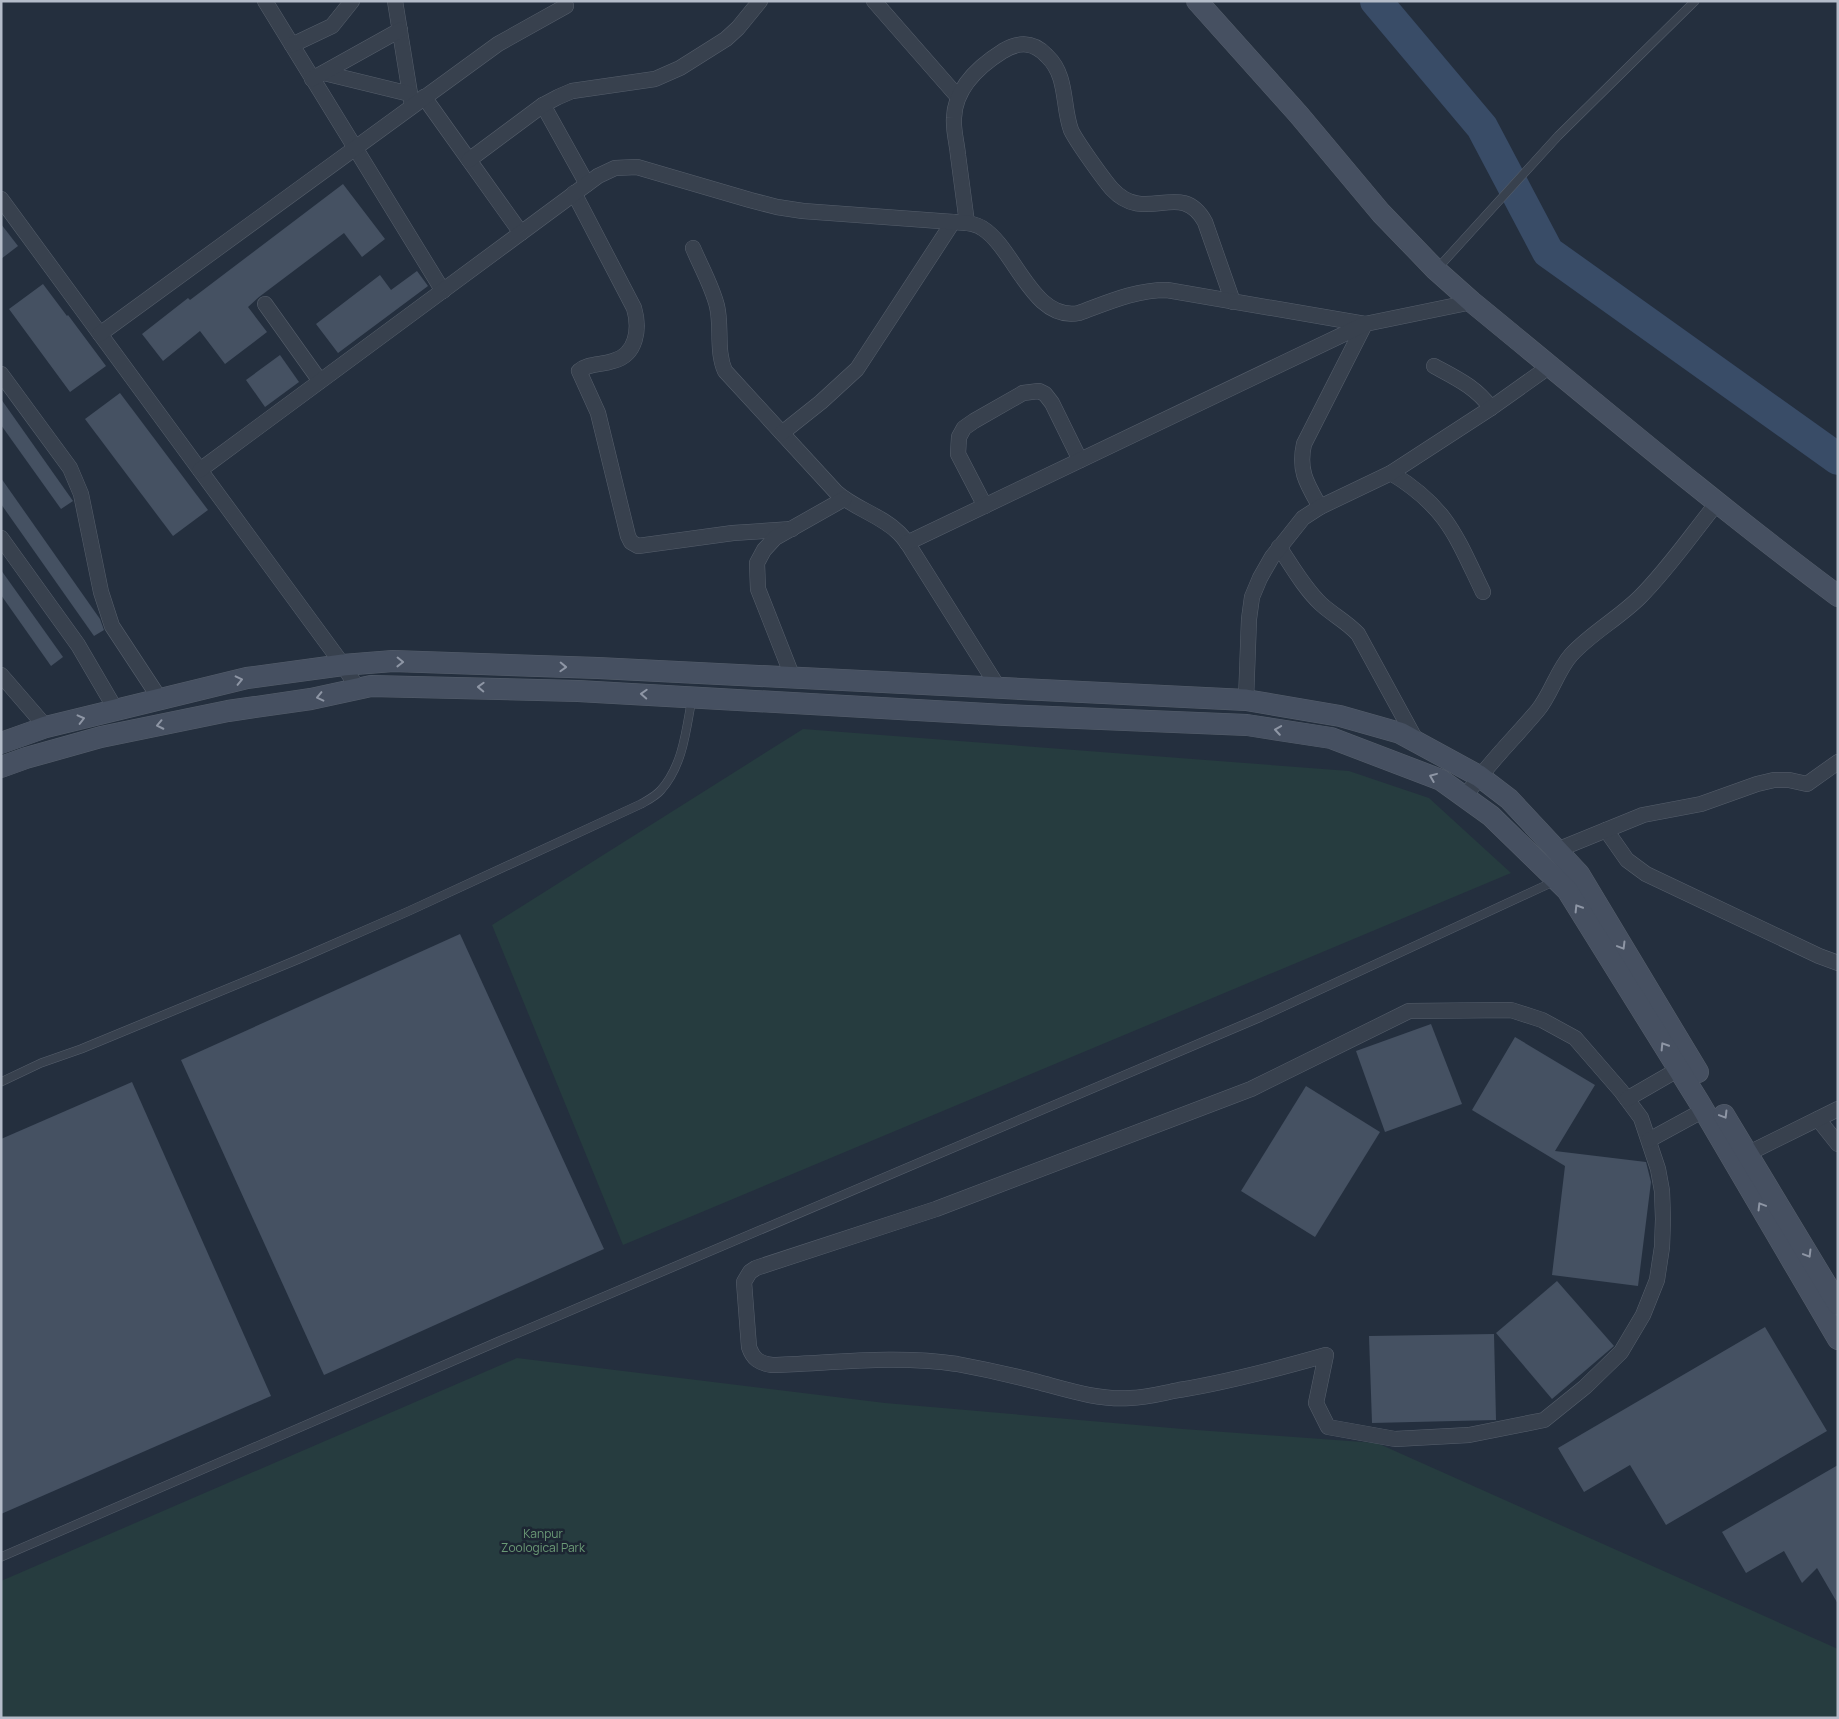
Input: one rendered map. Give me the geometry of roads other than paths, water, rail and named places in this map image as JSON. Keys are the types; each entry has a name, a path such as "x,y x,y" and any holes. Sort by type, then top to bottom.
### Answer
{"main road":[{"path":"1197,1 1299,115 1381,213 1436,270 1472,302 1762,540 1838,596"},
{"path":"1,743 46,727 246,678 343,665 394,661 598,668 1246,700 1340,716 1400,733 1479,776 1509,799 1579,874 1838,1304"},
{"path":"1,767 101,737 228,711 311,700 371,686 481,687 692,696 1006,715 1247,725 1331,738 1441,780 1491,816 1567,890 1704,1110 1838,1339"}],"street":[{"path":"265,1 292,45 318,76 355,149 443,291"},
{"path":"292,45 332,26 352,1"},
{"path":"395,1 415,99 469,160 521,233"},
{"path":"469,160 543,105 572,91 655,78 668,74 714,48 726,39 738,28 760,1"},
{"path":"874,1 958,97"},
{"path":"100,334 355,149 415,99 498,44 566,6"},
{"path":"318,76 400,30"},
{"path":"782,433 821,402 857,369 960,223 953,119 958,97 966,82 977,70 990,59 1020,43 1034,45 1058,68 1072,132 1112,189 1132,203 1144,205 1176,201 1187,203 1198,210 1205,222 1233,302"},
{"path":"318,76 415,99"},
{"path":"543,105 588,184"},
{"path":"200,470 574,193 598,176 616,168 637,167 777,208 980,226 991,234 1034,292 1056,311 1070,315 1135,293 1150,290 1168,290 1365,324"},
{"path":"574,193 634,308 638,321 636,338 628,352 616,361 584,367 579,371 598,414 631,542 638,546 733,533 792,529"},
{"path":"1,199 343,665 358,689"},
{"path":"693,248 717,304 721,362 725,371 844,499 891,526 907,543 998,687"},
{"path":"907,543 1365,324 1472,302"},
{"path":"265,304 320,381"},
{"path":"1320,507 1305,479 1302,465 1304,444 1365,324"},
{"path":"1434,366 1472,388 1490,408"},
{"path":"1246,700 1249,618 1252,597 1260,578 1279,547 1302,518 1320,507 1391,474 1550,366"},
{"path":"1,374 70,468 77,481 101,592 112,626 160,698"},
{"path":"984,506 958,454 959,436 964,428 974,420 1023,393 1039,391 1045,394 1052,403 1080,460"},
{"path":"1391,474 1420,493 1441,513 1454,531 1483,592"},
{"path":"793,678 758,589 756,563 775,538 844,499"},
{"path":"1465,797 1479,776 1538,710 1550,693 1568,658 1583,643 1613,621 1640,597 1717,503"},
{"path":"4,547 78,645 116,710"},
{"path":"1279,547 1316,599 1358,634 1417,742"},
{"path":"1,675 46,727"},
{"path":"1557,850 1643,815 1701,804 1766,782 1789,780 1807,784 1838,762"},
{"path":"1606,830 1627,860 1646,874 1819,956 1838,963"},
{"path":"1511,1010 1542,1020 1575,1038 1641,1118 1649,1140 1658,1169 1662,1191 1662,1247 1657,1280 1643,1315 1621,1352 1585,1387 1544,1420 1469,1435 1395,1439 1328,1427 1316,1403 1326,1355 1275,1370 1197,1387 1131,1398 1106,1398 1082,1394 1011,1376 935,1362 893,1360 772,1365 760,1363 752,1356 749,1346 744,1282 750,1272 756,1268 936,1209 1251,1089 1409,1011 1511,1010"},
{"path":"1627,1099 1679,1070"},
{"path":"1747,1154 1838,1109"},
{"path":"1649,1140 1704,1110"},
{"path":"1818,1119 1838,1144"}],"lane":[{"path":"1436,270 1558,136 1695,1"},
{"path":"1,1082 41,1063 179,1009 332,945 641,804 660,792 673,773 682,752 692,696"},
{"path":"1,1558 497,1342 1261,1017 1557,880"}],"waterway":[{"path":"1376,1 1482,127 1548,252 1838,459"}],"park label":[{"name":"Kanpur Zoological Park","path":"543,1540"}]}
